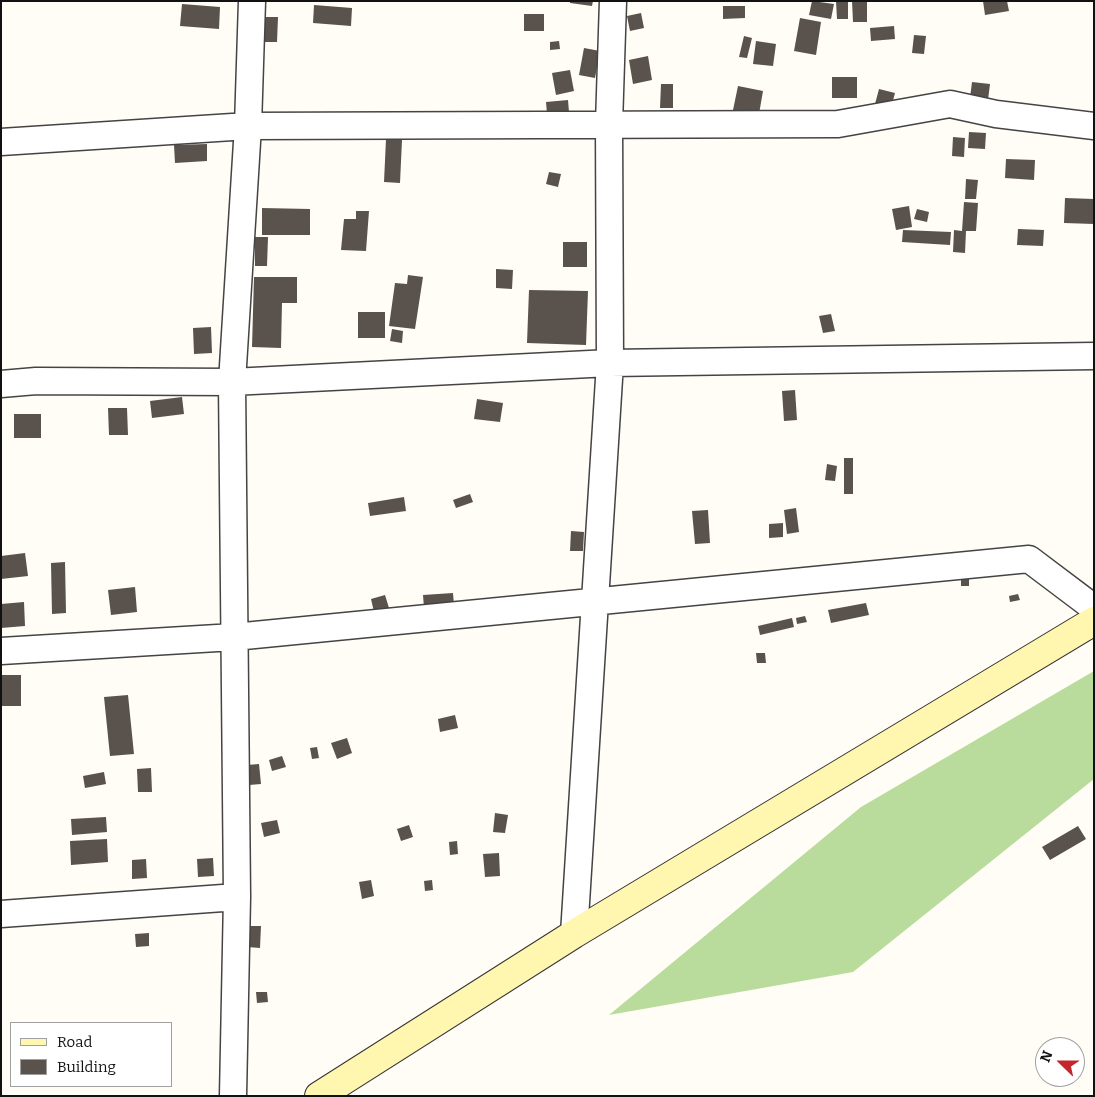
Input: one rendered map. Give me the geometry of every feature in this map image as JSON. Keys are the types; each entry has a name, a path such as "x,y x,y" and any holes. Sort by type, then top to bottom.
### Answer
{"main road":[{"path":"319,1096 574,934 1094,621"}],"street":[{"path":"233,1096 237,897 232,382 248,126 252,1"},
{"path":"574,934 610,363 609,124 612,1"},
{"path":"1,142 248,126 838,124 950,104 996,114 1094,126"},
{"path":"1,384 36,381 232,382 610,363 1094,356"},
{"path":"1,651 234,637 1029,559 1094,608"},
{"path":"1,914 237,897"}],"green space":[{"path":"1094,671 1094,779 853,972 609,1015 861,807"}],"building":[{"path":"570,1 593,1 592,6 570,3"},
{"path":"812,1 834,4 831,19 809,15"},
{"path":"836,1 848,1 848,19 837,19"},
{"path":"852,1 867,1 867,22 853,22"},
{"path":"983,1 1007,1 1009,11 985,15"},
{"path":"182,4 220,7 219,29 180,26"},
{"path":"314,5 352,8 351,26 313,23"},
{"path":"723,6 745,6 745,18 723,19"},
{"path":"641,13 644,28 630,31 627,16"},
{"path":"524,14 544,14 544,31 524,31"},
{"path":"264,17 278,17 277,42 263,42"},
{"path":"800,18 821,22 816,55 794,51"},
{"path":"894,26 895,39 871,41 870,28"},
{"path":"914,35 926,36 924,54 912,53"},
{"path":"744,36 752,38 747,58 739,57"},
{"path":"559,41 560,49 550,50 550,42"},
{"path":"756,41 776,44 773,66 753,64"},
{"path":"584,48 600,51 595,78 579,75"},
{"path":"648,56 652,80 633,84 629,60"},
{"path":"570,70 574,91 556,95 552,73"},
{"path":"832,77 857,77 857,98 832,98"},
{"path":"972,82 990,84 988,100 970,98"},
{"path":"661,84 673,84 673,108 660,108"},
{"path":"738,86 763,91 759,114 733,110"},
{"path":"879,89 895,93 891,108 875,104"},
{"path":"568,100 569,112 547,114 546,102"},
{"path":"969,132 986,133 985,149 968,148"},
{"path":"953,137 965,138 964,157 952,156"},
{"path":"386,139 402,140 400,183 384,182"},
{"path":"207,144 207,161 175,163 174,145"},
{"path":"1006,159 1035,160 1034,180 1005,178"},
{"path":"549,172 561,174 558,187 546,184"},
{"path":"966,179 978,180 976,199 965,199"},
{"path":"1065,198 1094,199 1094,224 1064,223"},
{"path":"964,202 978,203 976,231 966,231 965,253 953,252 954,230 962,231"},
{"path":"909,206 912,227 896,230 892,209"},
{"path":"262,208 310,209 310,235 262,235"},
{"path":"917,209 929,212 927,222 914,219"},
{"path":"356,211 369,211 366,251 341,250 344,219 356,219"},
{"path":"1018,229 1044,230 1043,246 1017,245"},
{"path":"903,230 951,232 950,245 902,242"},
{"path":"255,237 268,237 267,266 255,266"},
{"path":"563,242 587,242 587,267 563,267"},
{"path":"496,269 513,270 512,289 496,288"},
{"path":"408,275 423,277 415,329 389,326 395,283 407,284"},
{"path":"254,277 297,277 297,303 282,303 281,348 252,347"},
{"path":"529,290 588,291 586,345 527,343"},
{"path":"358,312 385,312 385,338 358,338"},
{"path":"831,314 835,331 823,333 819,316"},
{"path":"211,327 212,353 194,354 193,328"},
{"path":"392,329 403,331 402,343 390,341"},
{"path":"795,390 797,420 784,421 782,391"},
{"path":"182,397 184,414 152,418 150,401"},
{"path":"477,399 503,403 500,422 474,419"},
{"path":"108,408 127,408 128,435 109,435"},
{"path":"14,414 41,414 41,438 14,438"},
{"path":"844,458 853,458 853,494 844,494"},
{"path":"827,464 837,466 835,481 825,480"},
{"path":"470,494 473,502 456,508 453,500"},
{"path":"404,497 406,511 370,516 368,503"},
{"path":"796,508 799,532 787,534 784,510"},
{"path":"708,510 710,543 695,544 692,511"},
{"path":"783,523 783,537 769,538 769,524"},
{"path":"571,531 584,532 583,551 570,551"},
{"path":"25,553 28,576 1,579 1,556"},
{"path":"65,562 66,613 52,614 51,563"},
{"path":"969,576 969,586 961,586 961,577"},
{"path":"135,587 137,612 111,615 108,590"},
{"path":"453,593 454,605 424,608 423,595"},
{"path":"1018,594 1020,600 1010,602 1009,596"},
{"path":"385,595 389,608 374,612 371,599"},
{"path":"24,602 25,626 1,628 1,604"},
{"path":"866,603 869,615 831,623 828,610"},
{"path":"805,616 807,622 797,624 796,618"},
{"path":"792,618 794,627 760,635 758,626"},
{"path":"756,653 765,653 766,663 757,663"},
{"path":"1,675 21,675 21,706 1,706"},
{"path":"128,695 134,754 110,756 104,697"},
{"path":"455,715 458,728 440,732 438,719"},
{"path":"347,738 352,753 337,759 331,743"},
{"path":"317,747 319,758 312,759 310,748"},
{"path":"282,756 286,767 272,771 269,760"},
{"path":"259,764 261,784 249,785 247,765"},
{"path":"151,768 152,792 138,792 137,769"},
{"path":"104,772 106,784 85,788 83,776"},
{"path":"495,813 508,815 505,833 493,832"},
{"path":"106,817 107,832 72,835 71,819"},
{"path":"277,820 280,833 264,837 261,823"},
{"path":"409,825 413,837 401,841 397,829"},
{"path":"1078,826 1086,839 1050,860 1042,847"},
{"path":"107,839 108,862 71,865 70,841"},
{"path":"457,841 458,854 450,855 449,842"},
{"path":"499,853 500,876 485,877 483,854"},
{"path":"213,858 214,876 198,877 197,859"},
{"path":"146,859 147,878 132,879 132,860"},
{"path":"371,880 374,896 362,899 359,882"},
{"path":"432,880 433,890 425,891 424,881"},
{"path":"248,926 261,926 260,948 247,947"},
{"path":"149,933 149,946 136,947 135,934"},
{"path":"256,992 267,992 268,1002 257,1003"}]}
